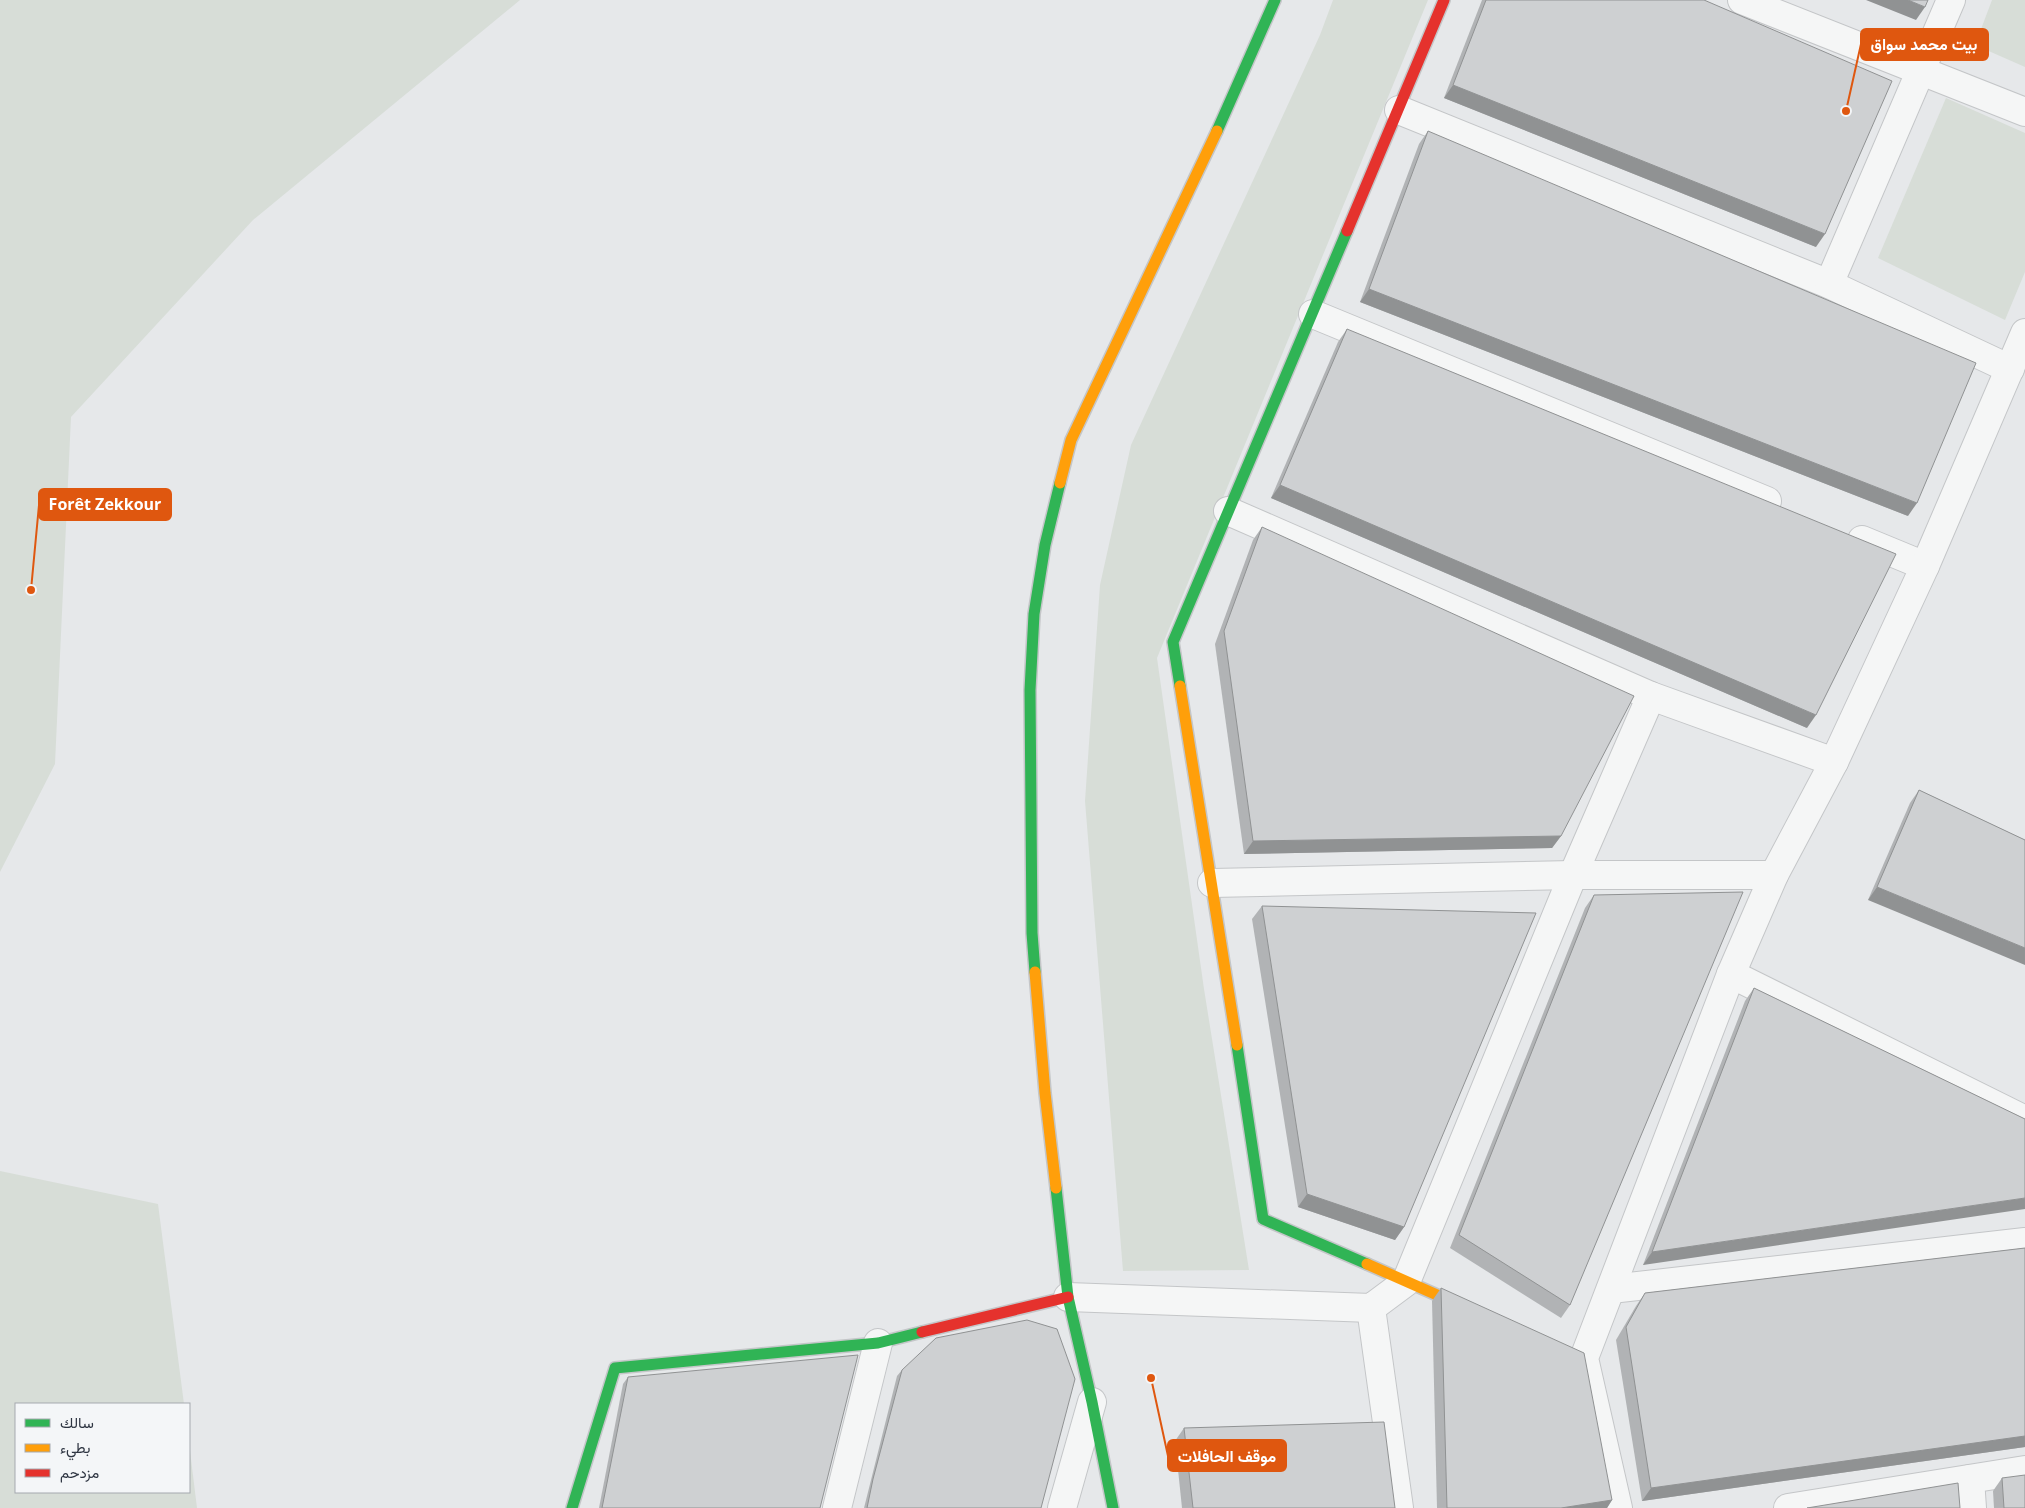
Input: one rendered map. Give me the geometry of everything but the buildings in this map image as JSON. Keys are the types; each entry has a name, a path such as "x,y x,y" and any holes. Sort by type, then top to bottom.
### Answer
{"street":[{"path":"1113,1508 1092,1402 1068,1297 1045,1093 1032,933 1030,690 1034,614 1045,545 1071,440 1208,150 1275,0"},
{"path":"1444,0 1313,314 1172,642 1212,883 1263,1219 1486,1316"},
{"path":"1742,0 2025,112"},
{"path":"1829,284 1951,0"},
{"path":"1399,110 1829,284 2010,369"},
{"path":"1313,314 1788,510"},
{"path":"1618,1508 1580,1356 1611,1289 1731,974 1774,876 1834,762 1925,566 2025,333"},
{"path":"1228,511 1651,696 1834,762"},
{"path":"1843,532 1925,566"},
{"path":"572,1508 615,1368 878,1343 1068,1297 1371,1308 1406,1282 1573,875 1651,696"},
{"path":"1212,883 1573,875 1774,876"},
{"path":"1731,974 2025,1120"},
{"path":"1611,1289 2025,1242"},
{"path":"1371,1308 1399,1508"},
{"path":"837,1508 878,1343"},
{"path":"1062,1508 1092,1402"},
{"path":"1788,1508 2025,1470"},
{"path":"1970,1479 1972,1508"}],"shaded area":[{"path":"0,0 520,0 253,220 71,417 55,764 0,872"},
{"path":"1333,0 1428,0 1157,658 1204,989 1249,1270 1123,1271 1085,801 1100,585 1131,445 1320,35"},
{"path":"1992,0 2025,0 2025,67 1975,45"},
{"path":"1946,98 2025,133 2025,272 2005,320 1878,258"},
{"path":"0,1171 158,1204 184,1403 15,1403 15,1493 190,1493 190,1451 197,1508 0,1508"}],"traffic: fast":[{"path":"1217,131 1275,0"},
{"path":"1180,686 1173,642 1347,231"},
{"path":"1035,972 1032,933 1030,690 1034,614 1045,545 1060,483"},
{"path":"1237,1045 1263,1219 1367,1264"},
{"path":"1056,1188 1068,1297 1092,1402 1113,1508"},
{"path":"572,1508 615,1368 878,1343 922,1332"}],"traffic: slow":[{"path":"1060,483 1071,440 1217,131"},
{"path":"1180,686 1237,1045"},
{"path":"1035,972 1045,1093 1056,1188"},
{"path":"1367,1264 1471,1310"}],"traffic: jam":[{"path":"1347,231 1444,0"},
{"path":"922,1332 1068,1297"}],"place":[{"name":"بيت محمد سواق","path":"1846,111"},
{"name":"Forêt Zekkour","path":"31,590"},
{"name":"موقف الحافلات","path":"1151,1378"}]}
